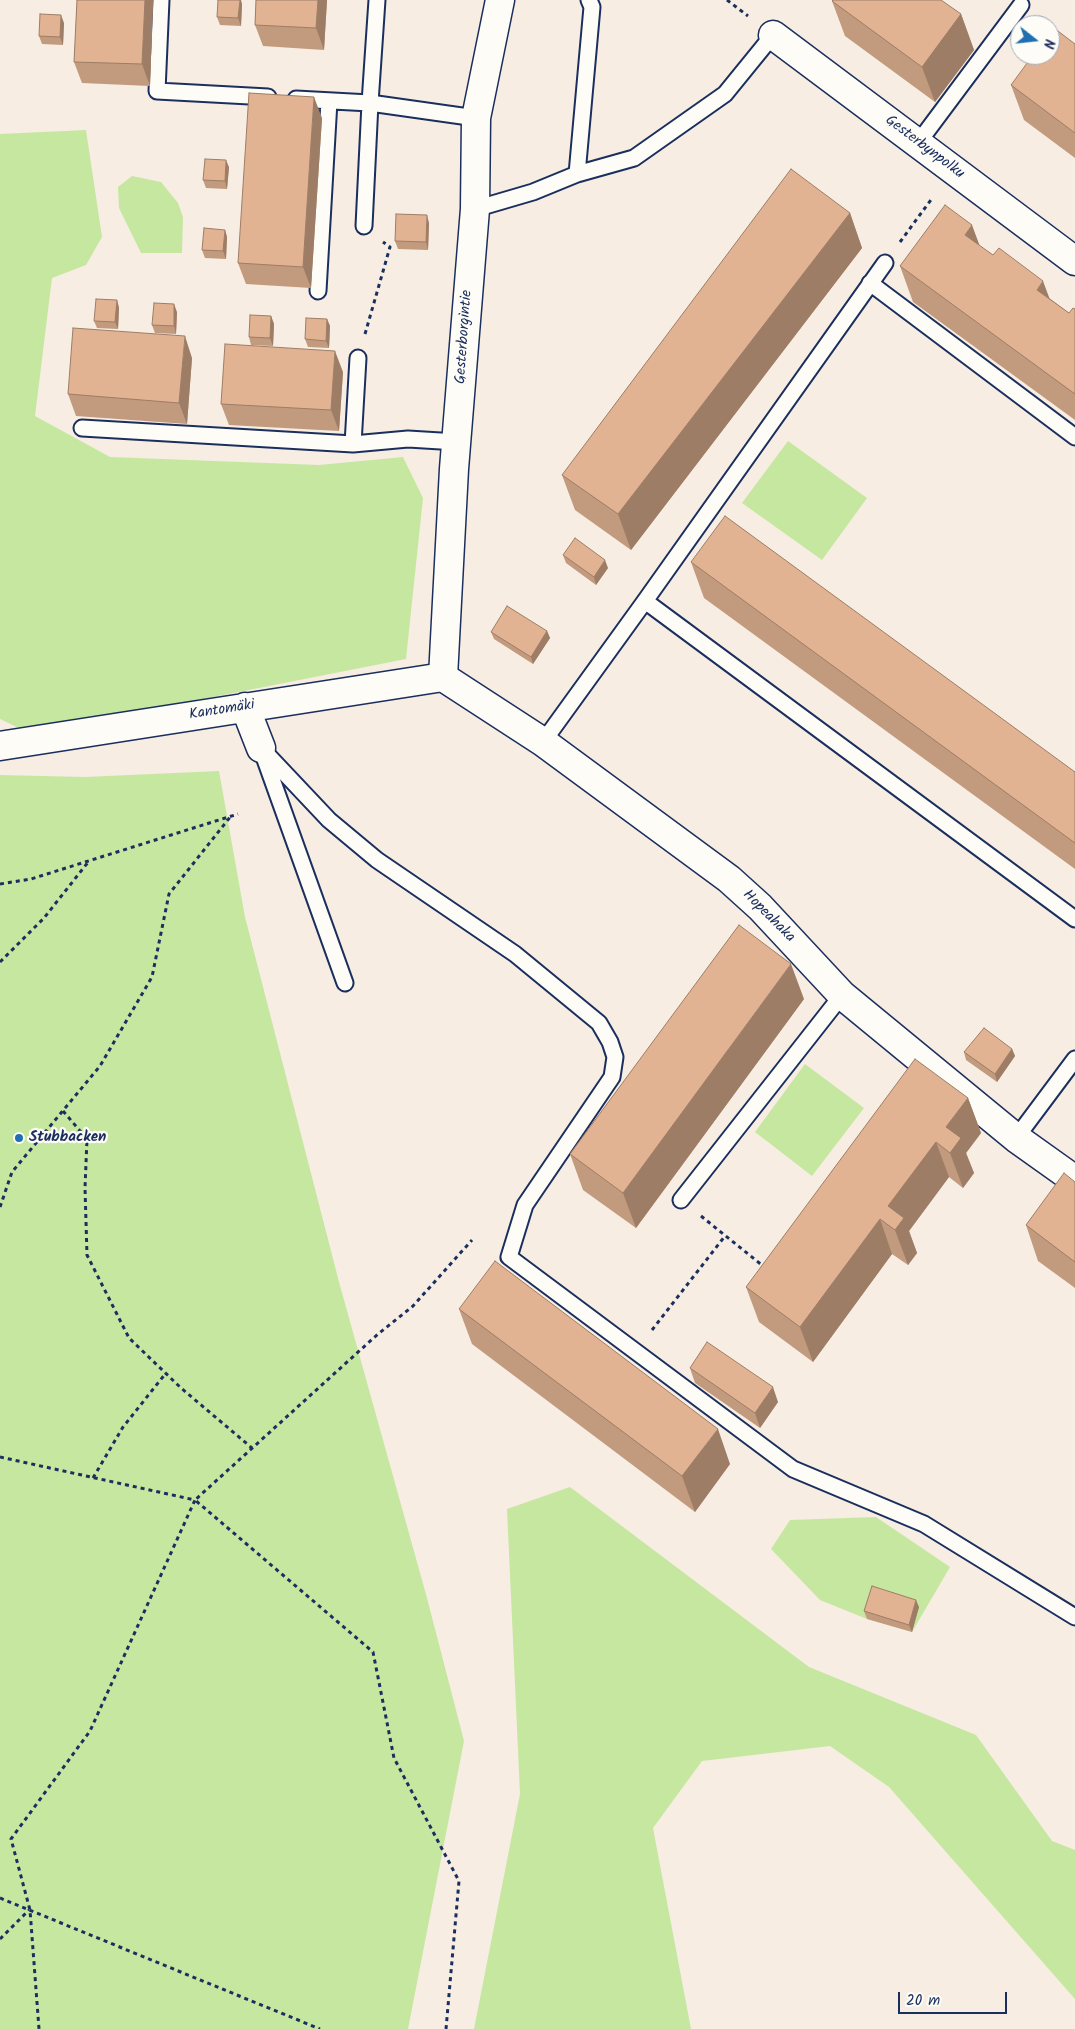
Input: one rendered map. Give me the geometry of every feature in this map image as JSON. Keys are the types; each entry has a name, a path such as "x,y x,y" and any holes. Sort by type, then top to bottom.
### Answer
{"street":[{"name":"Gesterborgintie","path":"443,676 457,442 475,209 476,118 500,0"},
{"name":"Gesterbynpolku","path":"773,34 1075,261"},
{"name":"Kantomäki","path":"0,746 443,676"},
{"name":"Hopeahaka","path":"443,676 543,742 729,880 760,907 842,995 1016,1138 1075,1180"},
{"path":"246,708 261,748"}],"lane":[{"path":"161,0 157,91 370,103 476,118"},
{"path":"364,226 377,0"},
{"path":"576,174 592,7 589,0"},
{"path":"918,143 1021,5"},
{"path":"475,209 533,192 576,174 634,158 725,94 773,34"},
{"path":"318,291 329,100"},
{"path":"543,742 885,263"},
{"path":"870,283 1075,437"},
{"path":"353,444 358,358"},
{"path":"82,428 353,444 408,439 457,442"},
{"path":"645,601 1075,919"},
{"path":"261,748 345,983"},
{"path":"261,748 329,820 377,860 515,954 598,1023 610,1042 615,1057 612,1077 525,1205 509,1257 793,1469 924,1524 1075,1617"},
{"path":"681,1200 842,995"},
{"path":"1016,1138 1075,1060"}],"path":[{"path":"885,263 953,170"},
{"path":"358,358 390,248 364,226"},
{"path":"0,884 31,879 238,814"},
{"path":"0,1207 12,1172 100,1066 152,977 169,894 231,816"},
{"path":"0,962 44,918 89,860"},
{"path":"63,1111 87,1139 85,1188 87,1255 129,1338 252,1448"},
{"path":"681,1200 763,1266"},
{"path":"636,1351 725,1236"},
{"path":"39,2029 30,1910 11,1839 90,1731 195,1500 378,1334 413,1306 472,1240"},
{"path":"93,1478 122,1427 166,1373"},
{"path":"0,1457 195,1500 373,1652 394,1758 459,1881 446,2029"},
{"path":"0,1898 320,2029"},
{"path":"0,1939 30,1910"}],"green space":[{"path":"86,130 102,237 86,265 52,278 35,416 110,457 319,465 403,457 423,498 406,659 132,713 19,728 0,719 0,134"},
{"path":"132,176 161,182 178,203 183,217 182,253 141,253 119,208 118,187"},
{"path":"788,441 867,498 822,560 742,503"},
{"path":"219,771 245,917 339,1282 427,1598 464,1741 408,2029 0,2029 0,775 85,777"},
{"path":"805,1064 864,1108 812,1176 755,1132"},
{"path":"570,1487 809,1667 976,1735 1052,1841 1075,1850 1075,1999 889,1787 830,1746 702,1761 653,1828 691,2029 474,2029 520,1794 507,1509"},
{"path":"876,1517 950,1567 912,1632 867,1619 820,1600 771,1549 790,1520"}],"building":[{"path":"77,0 145,0 142,64 74,62"},
{"path":"218,0 240,0 238,18 217,17"},
{"path":"256,0 318,0 316,28 255,25"},
{"path":"833,0 941,0 961,14 922,67"},
{"path":"40,14 61,15 60,37 39,36"},
{"path":"1060,33 1075,44 1075,133 1011,85 1026,65 1060,65"},
{"path":"249,93 314,97 303,267 238,263"},
{"path":"205,159 226,160 225,181 203,180"},
{"path":"791,169 850,213 618,514 562,475"},
{"path":"945,205 972,225 965,235 993,255 999,248 1043,281 1037,290 1069,313 1073,308 1075,309 1075,394 900,266"},
{"path":"396,214 427,215 426,242 395,241"},
{"path":"204,228 225,230 223,251 202,250"},
{"path":"96,299 117,300 115,322 94,321"},
{"path":"154,303 174,304 174,326 152,325"},
{"path":"250,315 271,316 270,338 249,337"},
{"path":"306,318 327,319 326,341 305,339"},
{"path":"73,328 185,336 179,403 68,394"},
{"path":"225,344 335,351 331,410 221,404"},
{"path":"725,516 1075,772 1075,843 691,562"},
{"path":"575,538 605,560 594,577 563,555"},
{"path":"507,606 547,631 531,657 491,632"},
{"path":"739,925 791,964 623,1193 570,1154"},
{"path":"984,1028 1012,1049 995,1074 964,1052"},
{"path":"915,1059 968,1098 946,1127 961,1138 950,1153 936,1142 888,1206 904,1218 895,1230 880,1219 800,1327 746,1287"},
{"path":"1064,1173 1075,1182 1075,1262 1026,1225"},
{"path":"495,1261 718,1429 682,1476 459,1309"},
{"path":"707,1342 773,1387 755,1413 690,1368"},
{"path":"872,1586 916,1600 909,1625 864,1611"}],"place":[{"name":"Stubbacken","path":"19,1138"}]}
